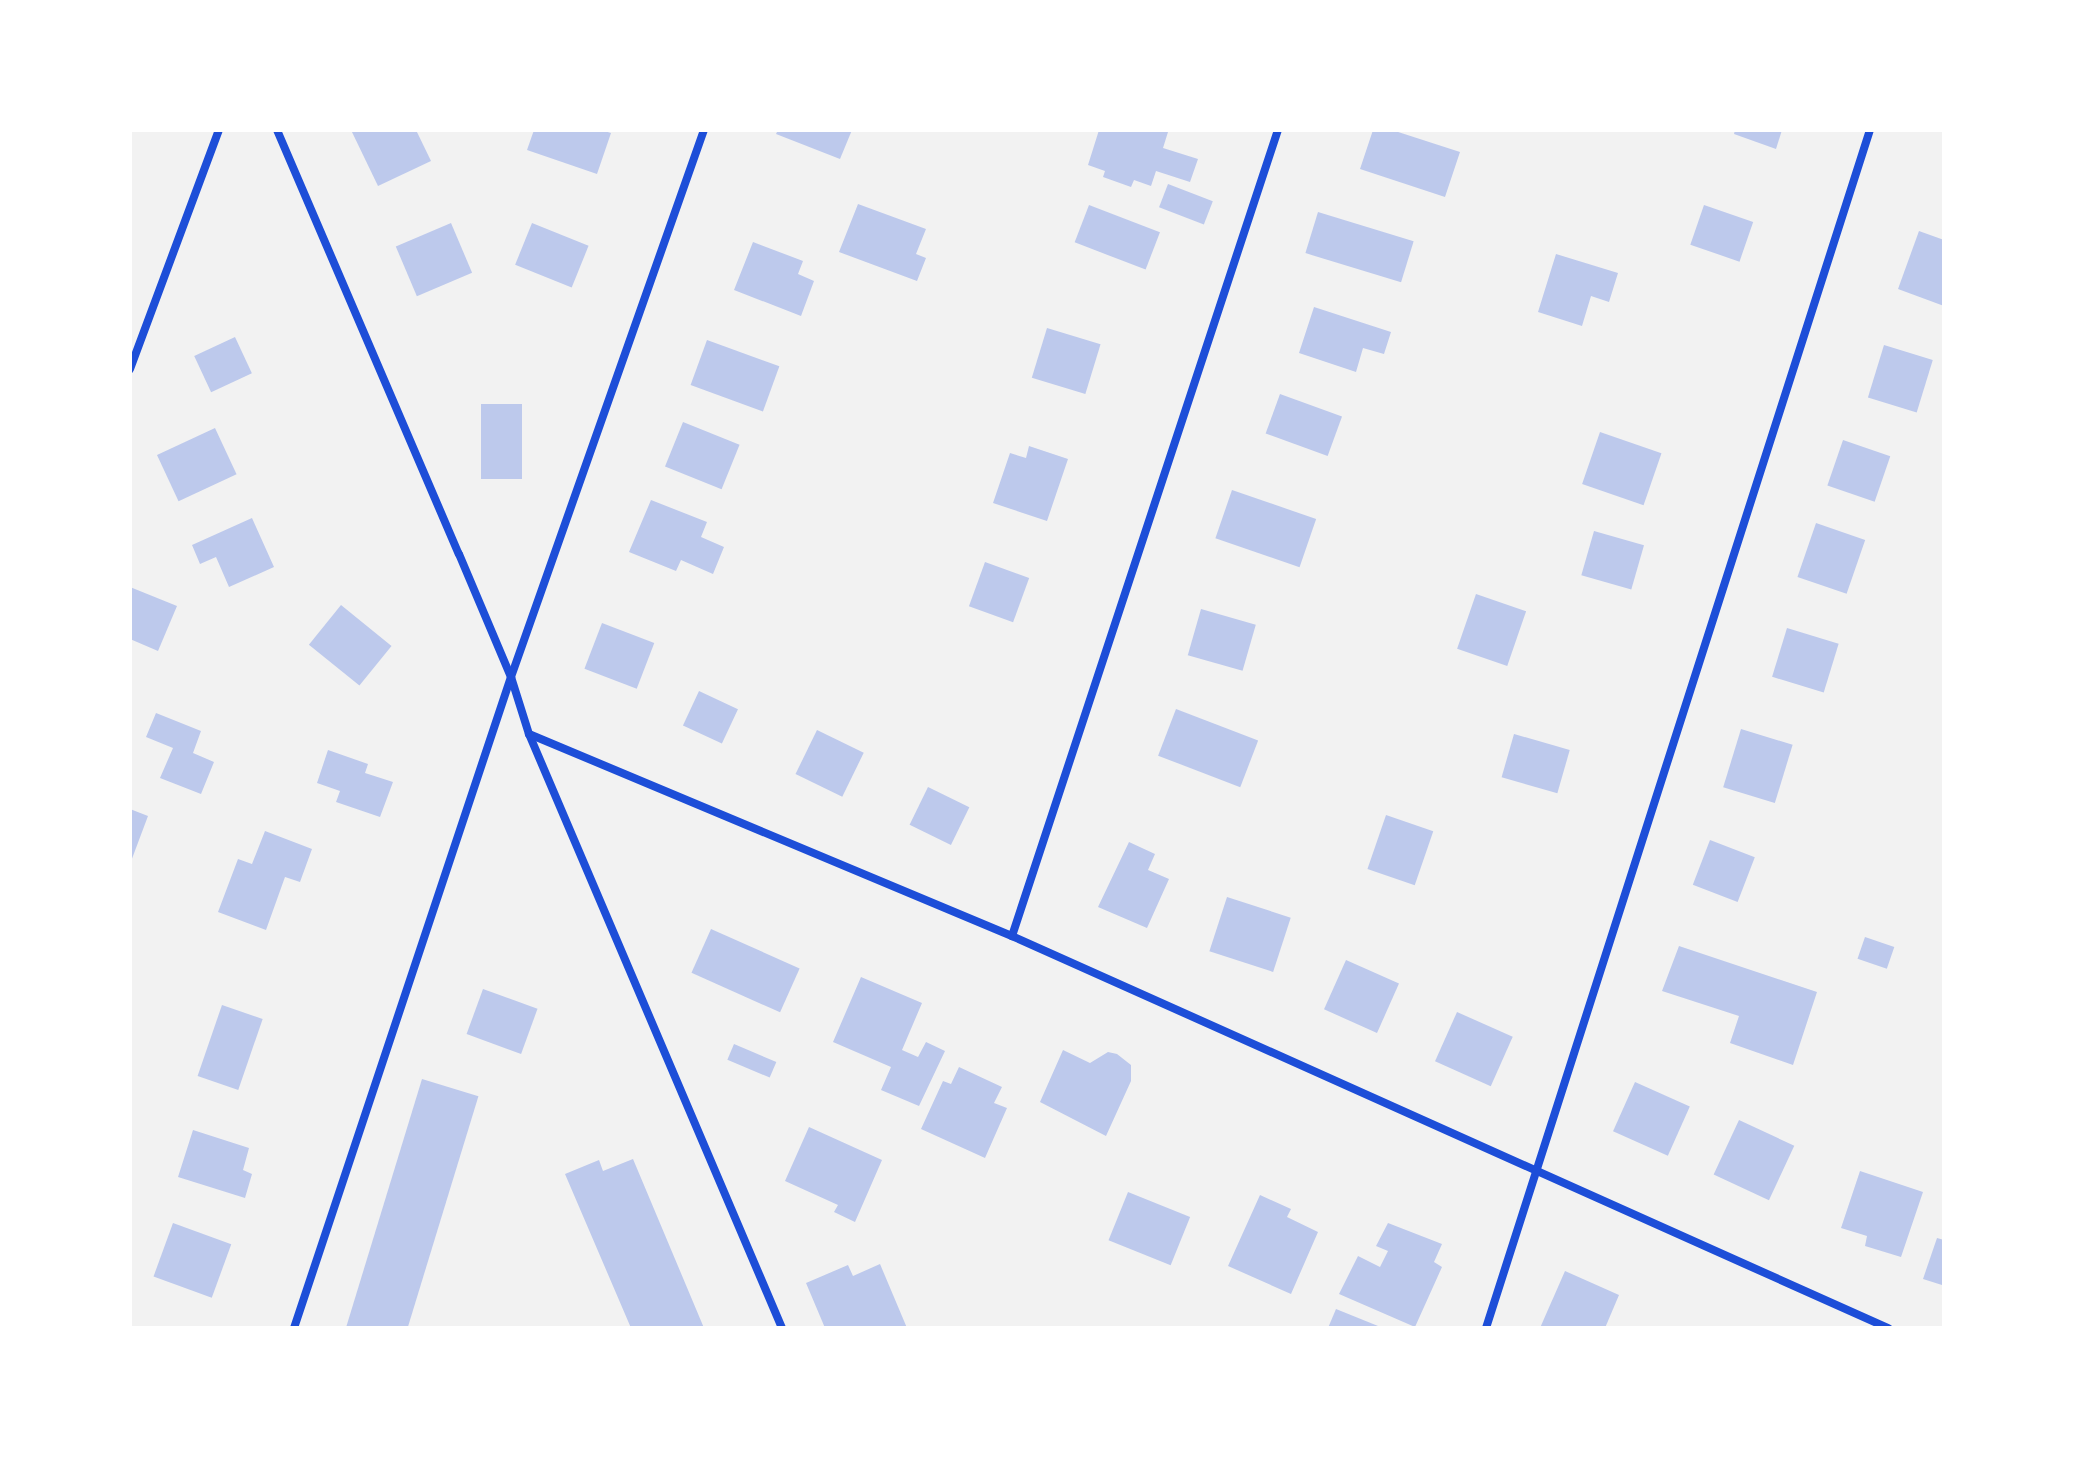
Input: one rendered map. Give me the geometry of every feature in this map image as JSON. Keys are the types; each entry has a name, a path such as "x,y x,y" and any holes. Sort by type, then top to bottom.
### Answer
{"street":[{"path":"130,369 219,130"},
{"path":"277,130 511,677 529,734 782,1328"},
{"path":"294,1328 511,677 704,130"},
{"path":"1012,936 1278,130"},
{"path":"1486,1328 1870,130"},
{"path":"529,734 1012,936 1888,1328"}],"building":[{"path":"351,130 416,130 431,161 378,186"},
{"path":"534,130 601,130 611,133 597,174 527,150"},
{"path":"778,130 852,130 840,159 776,134"},
{"path":"1099,130 1168,132 1163,148 1198,159 1190,182 1156,171 1151,186 1134,180 1131,187 1103,177 1105,171 1088,165"},
{"path":"1373,130 1392,130 1460,152 1445,197 1360,169"},
{"path":"1735,130 1782,130 1776,149 1734,134"},
{"path":"1168,184 1213,201 1204,225 1159,207"},
{"path":"858,204 926,229 916,254 926,258 917,281 839,252"},
{"path":"1089,205 1160,232 1146,270 1075,242"},
{"path":"1704,205 1753,222 1739,262 1690,245"},
{"path":"1318,212 1414,241 1401,282 1305,253"},
{"path":"451,223 472,273 417,296 396,246"},
{"path":"532,223 589,246 572,288 515,265"},
{"path":"1919,231 1944,240 1944,306 1898,289"},
{"path":"753,242 803,261 798,274 814,281 801,316 734,290"},
{"path":"1556,254 1618,273 1609,302 1591,296 1582,326 1538,312"},
{"path":"1314,307 1391,332 1384,354 1363,348 1356,372 1299,353"},
{"path":"1047,328 1101,344 1085,394 1032,378"},
{"path":"235,337 252,373 211,392 194,356"},
{"path":"707,340 779,366 763,411 691,385"},
{"path":"1884,345 1933,360 1917,413 1868,398"},
{"path":"1280,394 1342,417 1328,456 1266,433"},
{"path":"481,404 522,404 522,479 481,479"},
{"path":"683,422 740,445 722,489 665,467"},
{"path":"215,428 237,474 179,501 157,455"},
{"path":"1600,432 1661,453 1644,505 1582,484"},
{"path":"1843,440 1890,456 1875,502 1827,485"},
{"path":"1029,446 1068,459 1047,521 993,503 1010,453 1026,458"},
{"path":"1232,490 1316,519 1300,567 1215,538"},
{"path":"651,500 707,522 701,537 724,547 713,574 681,560 676,571 629,552"},
{"path":"252,518 274,567 229,587 216,557 200,564 192,545"},
{"path":"1816,523 1865,540 1847,594 1797,577"},
{"path":"1594,531 1644,545 1631,590 1581,575"},
{"path":"985,562 1029,578 1013,622 969,606"},
{"path":"130,587 177,606 158,651 130,639"},
{"path":"1476,594 1526,611 1507,666 1457,649"},
{"path":"341,605 392,646 359,686 309,645"},
{"path":"1201,609 1256,625 1243,671 1188,655"},
{"path":"602,623 654,643 637,689 584,669"},
{"path":"1787,628 1839,644 1824,693 1772,677"},
{"path":"699,691 738,709 722,744 683,725"},
{"path":"1176,709 1258,741 1240,787 1158,756"},
{"path":"156,713 201,731 193,753 214,762 201,794 160,778 173,748 146,737"},
{"path":"1741,729 1793,745 1775,803 1723,787"},
{"path":"817,730 864,753 842,797 796,774"},
{"path":"1514,734 1570,750 1557,793 1502,777"},
{"path":"328,750 368,764 365,773 393,782 380,817 336,802 340,791 317,783"},
{"path":"928,787 969,807 951,845 910,825"},
{"path":"130,809 148,816 130,864"},
{"path":"1386,815 1433,831 1415,885 1367,869"},
{"path":"265,831 312,849 300,882 285,877 266,930 218,912 238,859 252,864"},
{"path":"1710,840 1755,857 1738,902 1693,885"},
{"path":"1129,842 1155,854 1148,870 1169,879 1147,928 1098,907"},
{"path":"1227,897 1291,918 1273,972 1209,951"},
{"path":"711,929 800,968 780,1012 691,973"},
{"path":"1865,937 1894,947 1887,969 1858,959"},
{"path":"1679,946 1817,992 1793,1065 1730,1043 1739,1016 1662,991"},
{"path":"1346,960 1399,984 1377,1033 1324,1009"},
{"path":"861,977 922,1003 902,1050 918,1057 926,1042 945,1051 919,1106 881,1090 891,1067 833,1042"},
{"path":"483,989 538,1009 521,1054 467,1034"},
{"path":"222,1005 263,1019 238,1090 198,1076"},
{"path":"1457,1012 1513,1037 1491,1086 1435,1061"},
{"path":"734,1044 776,1062 770,1078 727,1060"},
{"path":"1063,1050 1090,1063 1108,1052 1117,1054 1131,1065 1131,1081 1106,1136 1040,1102"},
{"path":"959,1067 1002,1087 994,1103 1007,1108 985,1158 921,1129 943,1081 951,1084"},
{"path":"422,1079 478,1096 408,1328 346,1328"},
{"path":"1635,1082 1690,1106 1668,1156 1613,1131"},
{"path":"1739,1120 1794,1146 1769,1200 1714,1174"},
{"path":"809,1127 882,1160 855,1222 834,1212 838,1205 785,1181"},
{"path":"193,1130 249,1148 243,1170 252,1174 245,1198 178,1177"},
{"path":"633,1159 704,1328 631,1328 565,1174 599,1160 603,1171"},
{"path":"1860,1171 1923,1192 1901,1257 1865,1246 1867,1236 1841,1228"},
{"path":"1128,1192 1190,1217 1171,1265 1109,1240"},
{"path":"1260,1195 1291,1209 1287,1217 1318,1232 1291,1294 1228,1266"},
{"path":"173,1223 231,1244 212,1298 154,1277"},
{"path":"1388,1223 1442,1244 1434,1262 1442,1267 1415,1327 1339,1294 1358,1256 1380,1267 1388,1251 1376,1246"},
{"path":"1937,1238 1944,1240 1942,1285 1923,1279"},
{"path":"880,1264 907,1328 825,1328 806,1283 848,1265 853,1276"},
{"path":"1565,1271 1619,1295 1605,1328 1540,1328"},
{"path":"1336,1309 1383,1328 1328,1328"}]}
